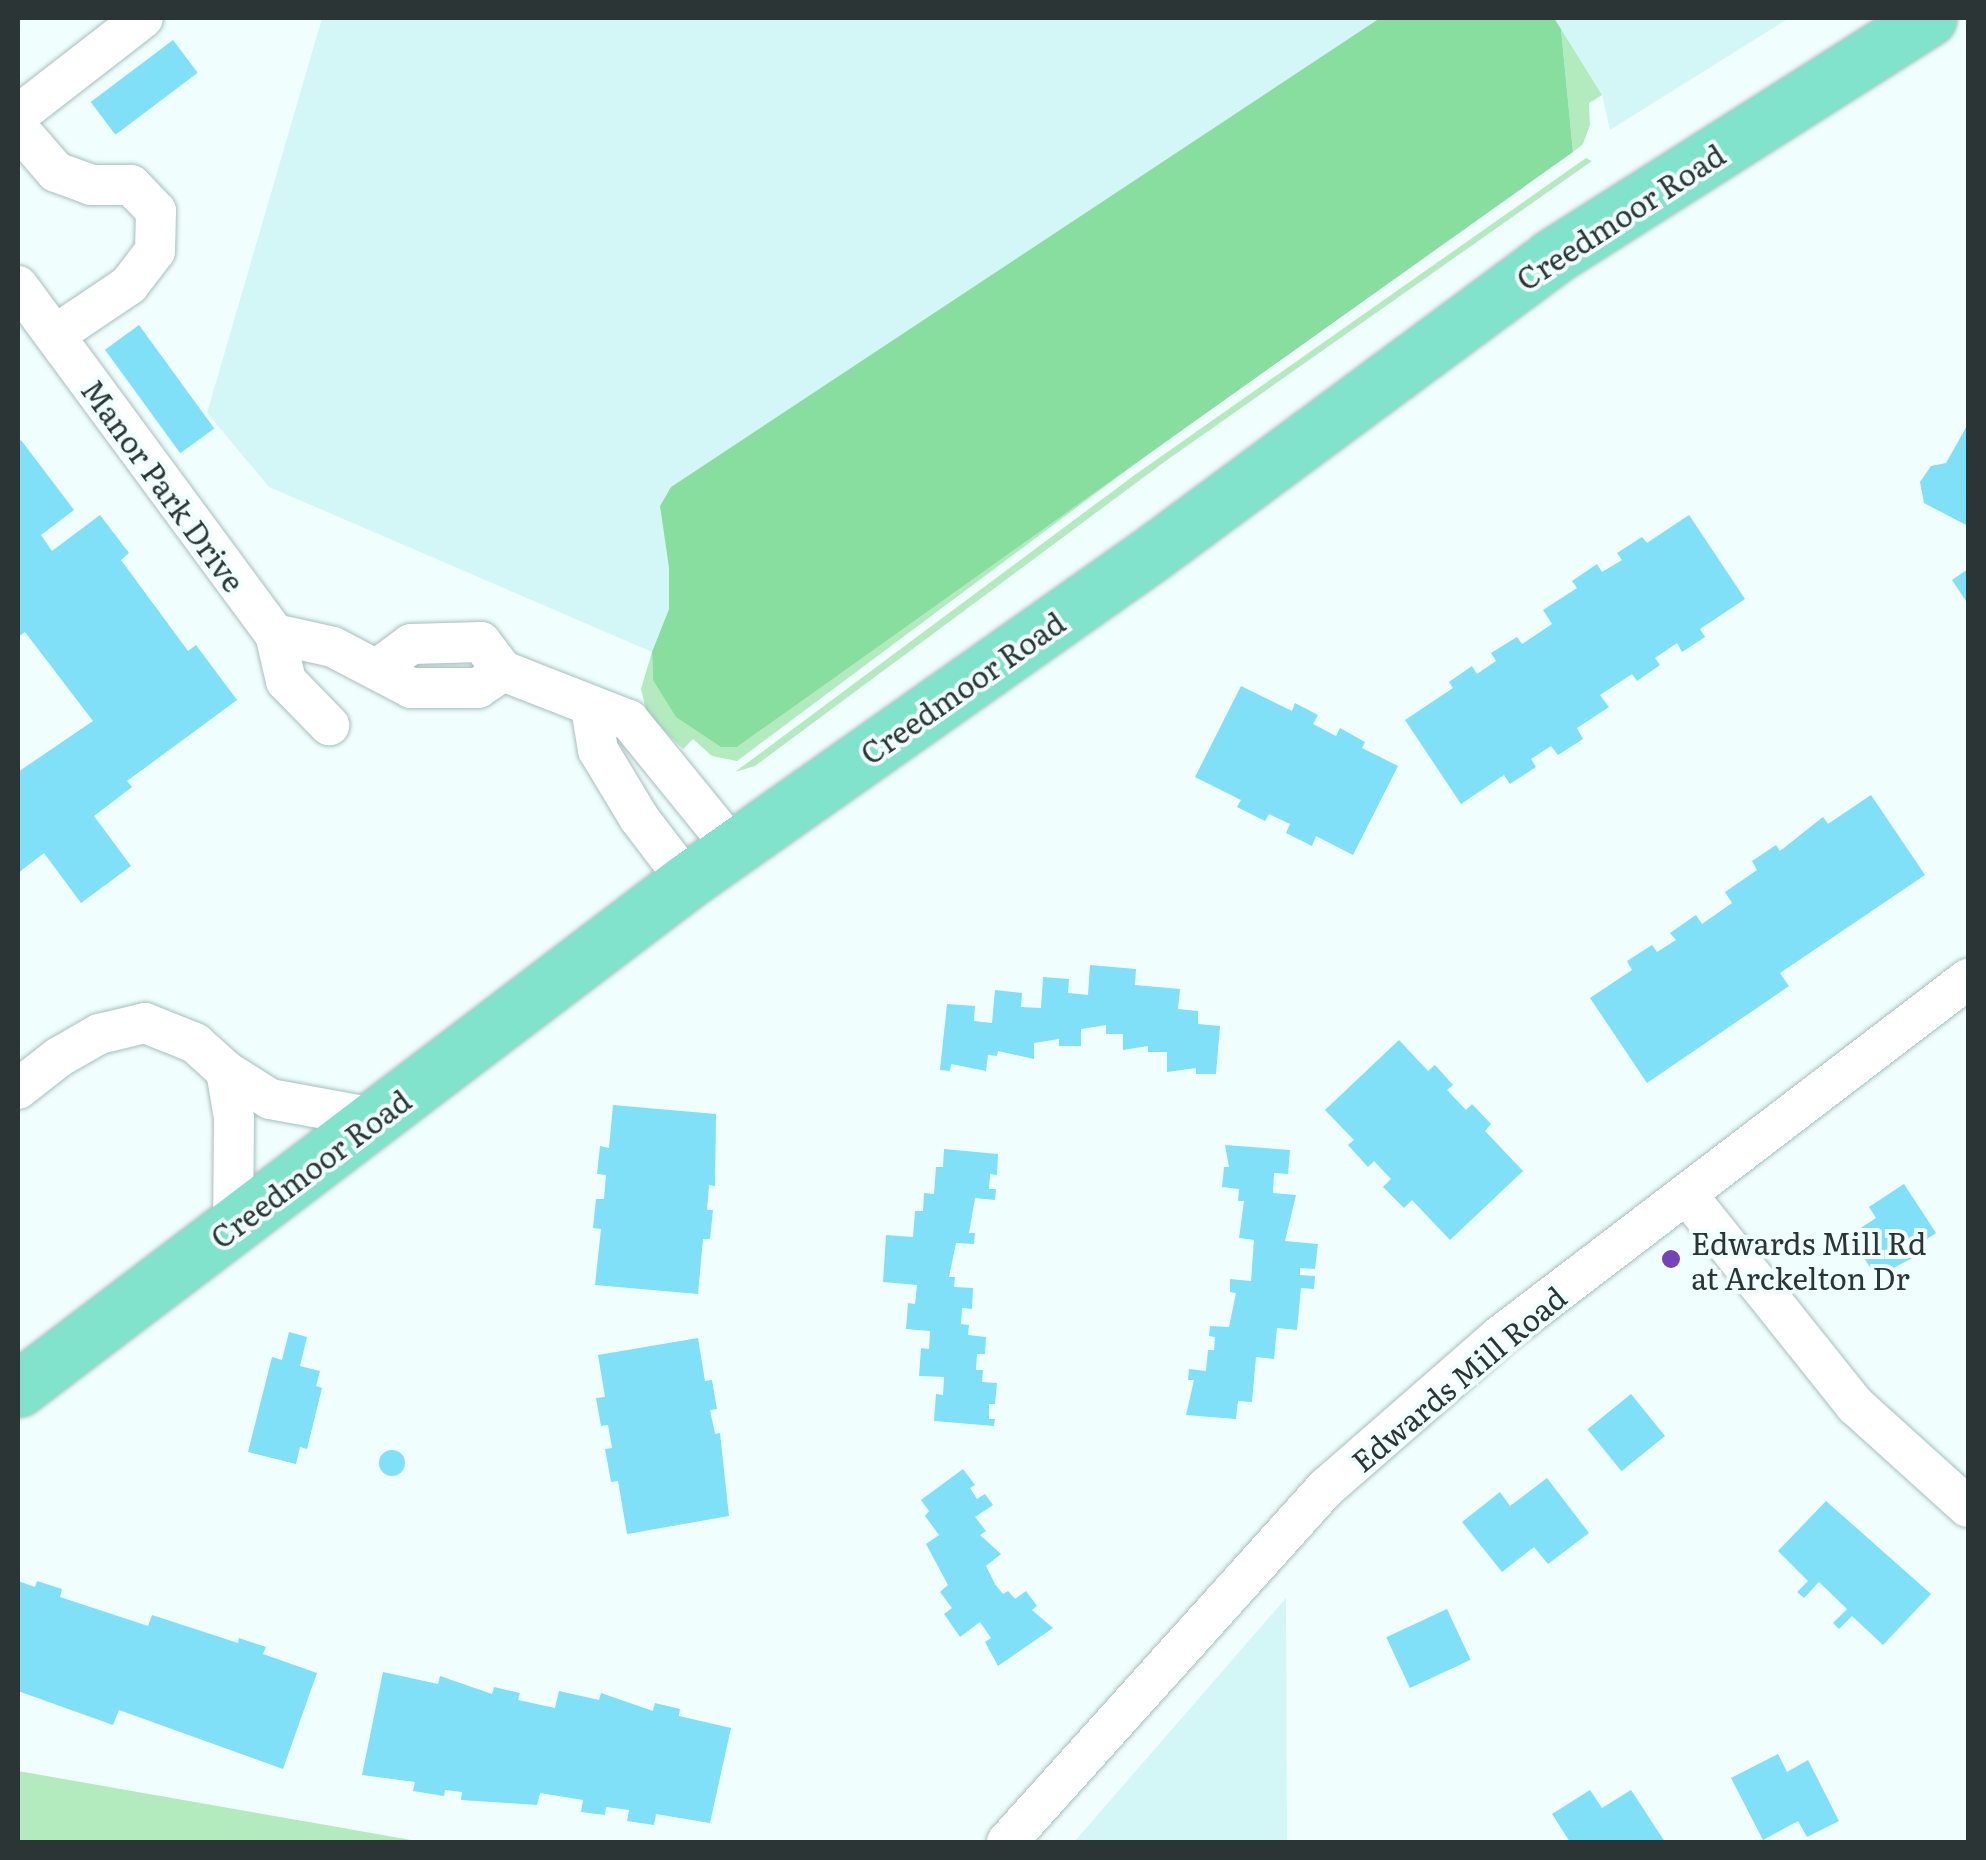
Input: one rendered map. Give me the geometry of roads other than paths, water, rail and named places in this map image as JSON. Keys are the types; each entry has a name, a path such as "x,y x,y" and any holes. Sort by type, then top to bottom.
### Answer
{"main road":[{"name":"Creedmoor Road","path":"18,1389 688,882 1154,552 1552,257 1929,18"}],"street":[{"path":"18,115 143,18"},
{"path":"18,128 56,172 91,185 131,185 156,211 156,252 129,285 55,335"},
{"name":"Manor Park Drive","path":"18,286 275,634 286,681 329,725"},
{"path":"275,634 333,647 412,688 478,688 503,671 629,720 734,849"},
{"path":"591,708 598,750 640,818 688,882"},
{"name":"Edwards Mill Road","path":"1007,1842 1328,1487 1500,1336 1968,979"},
{"path":"18,1090 59,1056 99,1034 145,1023 195,1043 226,1071 270,1100 375,1118"},
{"path":"226,1071 234,1118 232,1226"},
{"path":"1688,1196 1856,1406 1968,1507"}],"place":[{"name":"Edwards Mill Rd at Arckelton Dr","path":"1671,1259"}]}
